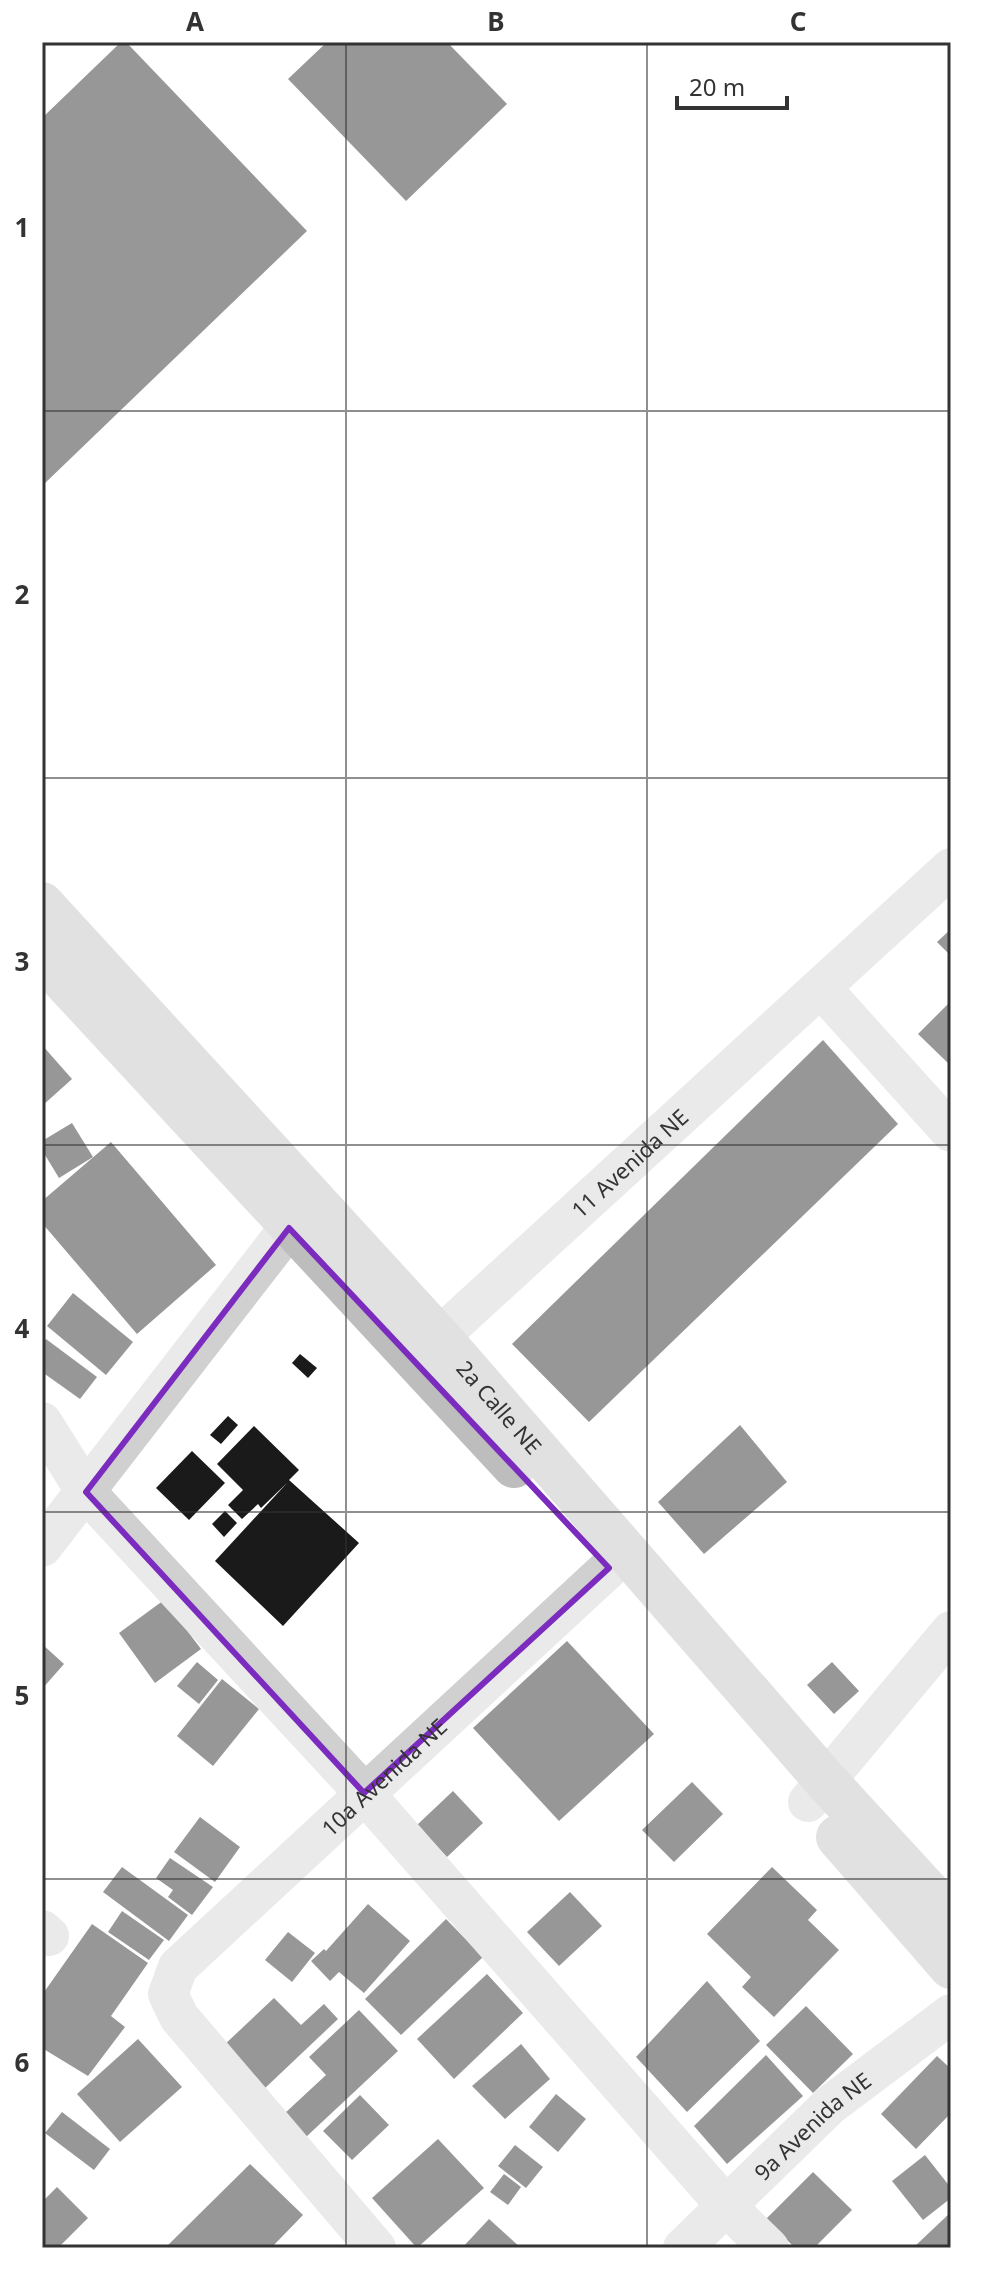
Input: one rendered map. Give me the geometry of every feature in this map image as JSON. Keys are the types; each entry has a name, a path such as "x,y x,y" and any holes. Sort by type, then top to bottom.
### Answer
{"main road":[{"name":"2a Calle NE","path":"42,904 439,1337 817,1791 951,1967"},
{"name":"2a Calle NE","path":"42,957 289,1228 817,1791 951,1917"}],"street":[{"name":"11 Avenida NE","path":"439,1337 951,868"},
{"path":"822,989 951,1132"},
{"path":"42,1547 289,1228"},
{"path":"42,1422 86,1492 364,1793 728,2208 769,2248"},
{"name":"10a Avenida NE","path":"376,2248 179,2017 168,1994 178,1967 609,1568"},
{"path":"817,1791 951,1631"},
{"name":"9a Avenida NE","path":"683,2248 728,2208 830,2105 951,2014"}],"highlighted area":[{"path":"289,1228 609,1568 364,1793 86,1492"}],"building":[{"path":"121,42 126,42 307,231 42,486 42,118"},
{"path":"327,42 447,42 507,104 406,201 288,79"},
{"path":"951,929 951,956 937,942"},
{"path":"951,1001 951,1066 918,1034"},
{"path":"823,1040 898,1124 589,1422 512,1344"},
{"path":"42,1045 72,1079 42,1106"},
{"path":"72,1123 93,1157 59,1178 42,1150 42,1141"},
{"path":"111,1142 216,1265 137,1334 42,1223 42,1201"},
{"path":"73,1293 133,1342 106,1375 47,1326"},
{"path":"46,1339 97,1377 80,1399 42,1372 42,1344"},
{"path":"300,1354 317,1368 308,1378 292,1363"},
{"path":"228,1416 238,1425 221,1444 210,1435"},
{"path":"740,1425 787,1482 704,1554 658,1502"},
{"path":"254,1426 299,1470 289,1480 359,1543 283,1626 215,1561 287,1483 261,1508 258,1504 242,1519 228,1505 243,1490 217,1464"},
{"path":"192,1451 225,1483 189,1520 156,1488"},
{"path":"225,1511 237,1523 224,1537 212,1524"},
{"path":"164,1600 201,1649 155,1683 119,1633"},
{"path":"567,1641 654,1734 559,1821 473,1728"},
{"path":"42,1644 64,1664 42,1689"},
{"path":"197,1662 218,1680 199,1704 177,1686"},
{"path":"832,1662 859,1691 834,1714 807,1685"},
{"path":"222,1679 259,1709 213,1766 177,1736"},
{"path":"692,1782 723,1814 674,1862 642,1830"},
{"path":"453,1791 483,1823 447,1857 417,1825"},
{"path":"200,1817 240,1847 215,1882 174,1852"},
{"path":"170,1858 213,1887 192,1915 168,1897 173,1890 156,1878"},
{"path":"122,1867 188,1915 169,1941 103,1892"},
{"path":"772,1867 817,1910 808,1920 839,1950 774,2017 742,1987 751,1977 707,1934"},
{"path":"570,1892 602,1926 559,1966 527,1932"},
{"path":"368,1904 410,1941 364,1993 339,1972 330,1981 311,1961 324,1949 326,1951"},
{"path":"122,1911 164,1940 149,1960 108,1932"},
{"path":"446,1919 483,1957 401,2035 365,1999"},
{"path":"92,1924 148,1963 111,2016 125,2027 88,2076 42,2048 42,1995"},
{"path":"288,1932 315,1953 292,1982 265,1960"},
{"path":"487,1974 523,2013 454,2079 417,2039"},
{"path":"707,1981 760,2041 687,2112 636,2057"},
{"path":"274,1998 301,2025 324,2004 338,2019 263,2090 222,2047"},
{"path":"806,2006 853,2054 813,2093 766,2045"},
{"path":"359,2010 398,2051 306,2137 284,2114 326,2075 309,2057"},
{"path":"138,2039 182,2087 120,2142 77,2094"},
{"path":"521,2044 550,2079 505,2119 472,2086"},
{"path":"766,2055 803,2096 727,2164 694,2126"},
{"path":"937,2056 951,2069 951,2113 916,2149 881,2114"},
{"path":"556,2094 586,2119 558,2152 529,2127"},
{"path":"360,2095 389,2125 352,2160 323,2131"},
{"path":"62,2112 110,2149 94,2170 45,2133"},
{"path":"438,2139 484,2188 417,2248 372,2198"},
{"path":"515,2145 543,2167 526,2188 498,2166"},
{"path":"925,2155 951,2188 951,2198 923,2220 892,2181"},
{"path":"250,2164 303,2215 271,2248 165,2248"},
{"path":"813,2172 852,2210 814,2248 795,2248 766,2219"},
{"path":"504,2174 521,2187 508,2205 490,2192"},
{"path":"57,2187 88,2218 58,2248 42,2248 42,2202"},
{"path":"951,2212 951,2248 913,2248"},
{"path":"489,2219 521,2248 462,2248"}]}
